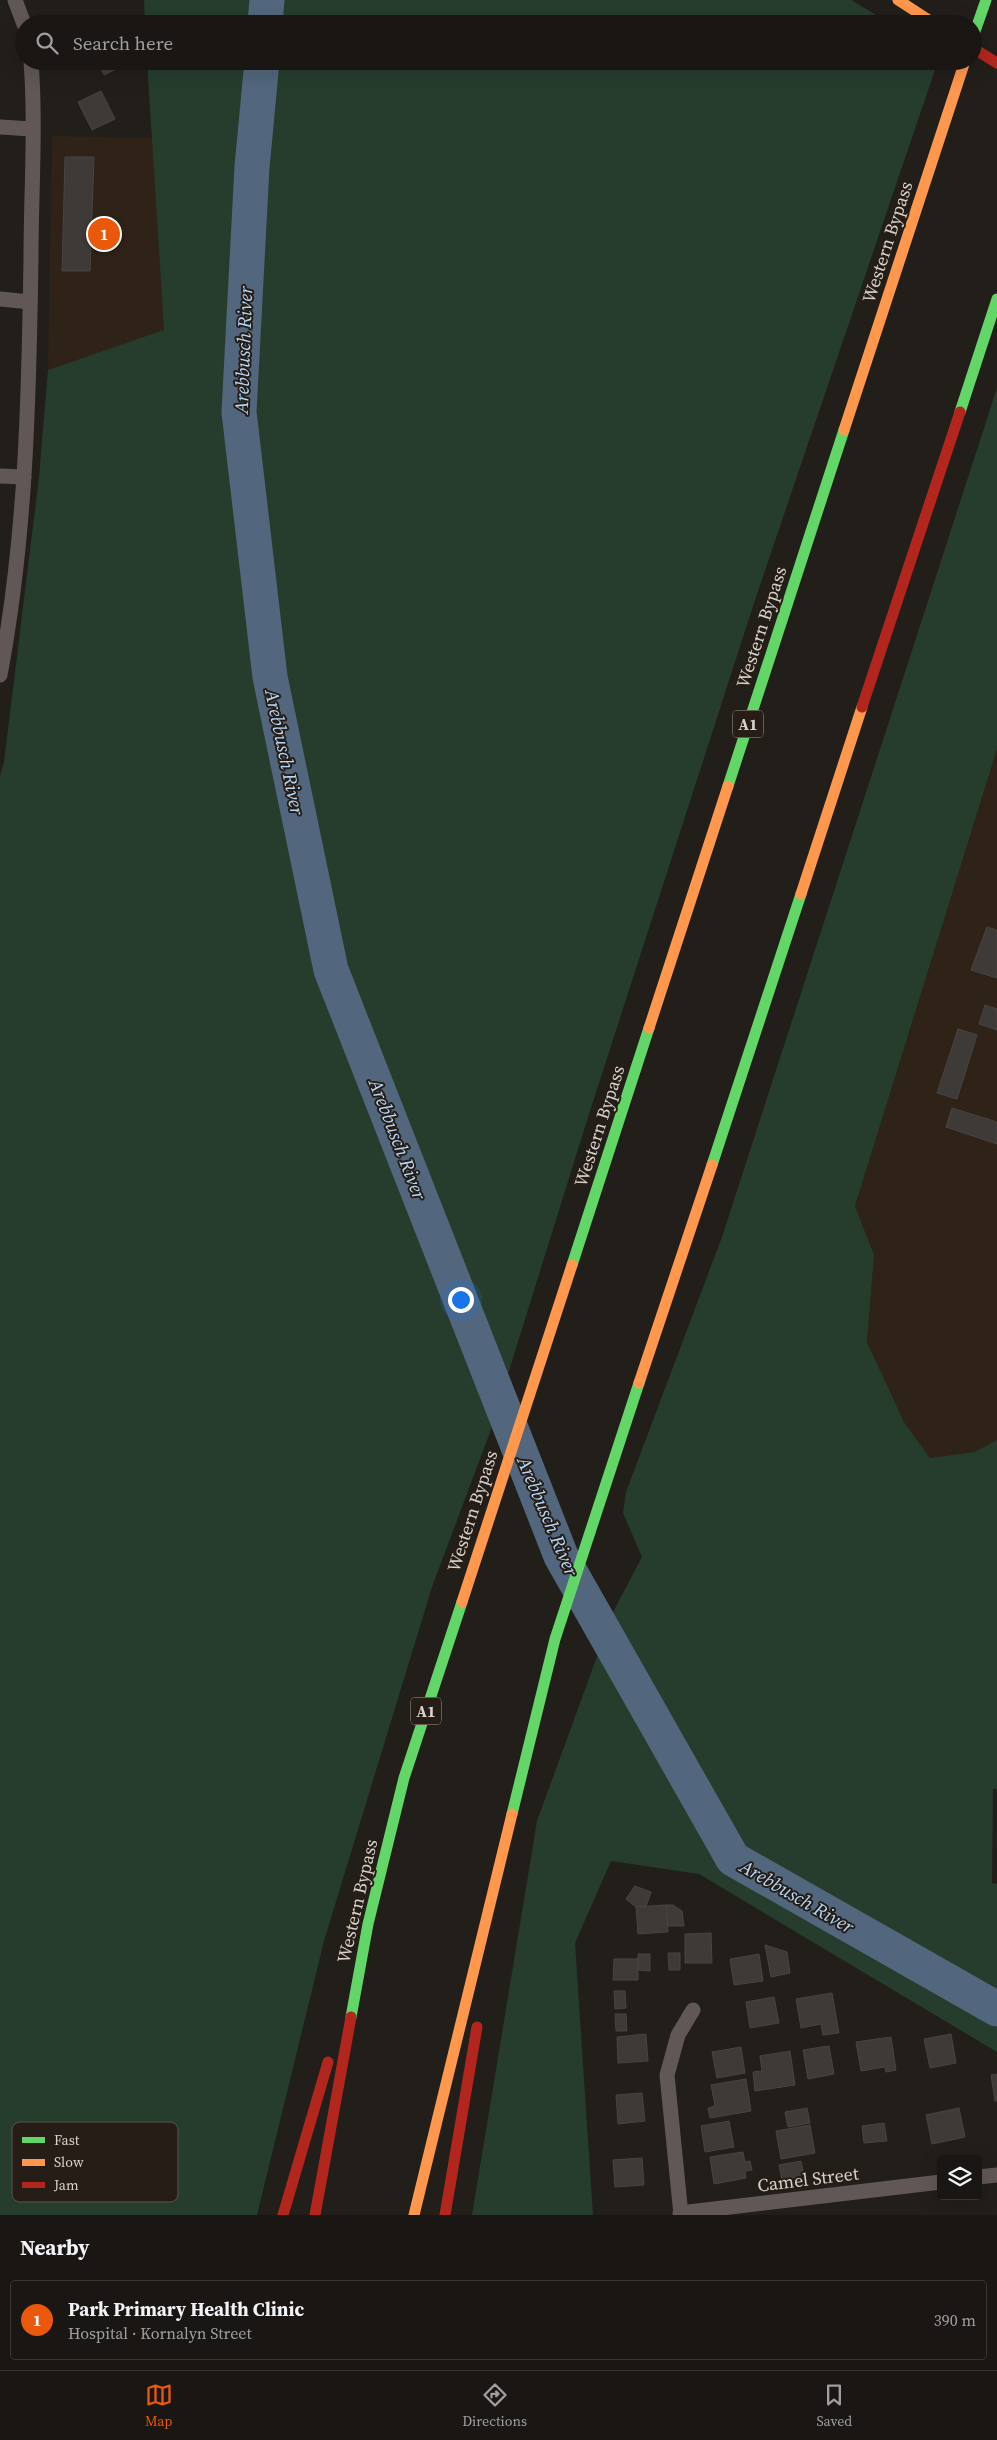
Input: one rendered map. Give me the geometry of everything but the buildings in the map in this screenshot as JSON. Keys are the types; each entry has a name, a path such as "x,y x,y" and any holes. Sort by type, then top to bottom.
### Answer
{"main road":[{"path":"898,0 921,15"},
{"path":"981,15 986,0"},
{"path":"982,54 997,63"},
{"name":"Western Bypass","path":"315,2215 368,1924 404,1778 962,70"},
{"path":"414,2215 555,1639 997,299"},
{"path":"488,1962 517,1797"},
{"path":"283,2215 368,1924"},
{"path":"445,2215 480,2011"}],"street":[{"path":"16,0 21,15"},
{"path":"0,675 16,567 24,477 30,302 31,70"},
{"path":"0,127 32,129"},
{"path":"0,299 30,302"},
{"path":"0,476 24,477"},
{"path":"681,2214 668,2075 678,2035 694,2010"},
{"path":"982,2177 997,2175"},
{"name":"Camel Street","path":"681,2214 937,2182"}],"shaded area":[{"path":"52,136 152,138 164,331 48,370"},
{"path":"997,749 997,1440 974,1452 930,1458 904,1422 867,1342 874,1255 855,1206"}],"green space":[{"path":"144,0 851,0 876,15 145,15"},
{"path":"148,70 935,70 756,597 589,1114 489,1435 432,1587 324,1941 257,2215 0,2215 0,776 4,762 39,477 48,370 164,330"},
{"path":"997,388 997,749 855,1206 874,1255 867,1342 904,1422 930,1458 974,1452 997,1440 997,1789 993,1789 992,1883 997,1884 997,2052 699,1874 611,1861 575,1943 593,2215 472,2215 537,1821 614,1610 642,1557 623,1513 626,1492 722,1237"}],"waterway":[{"name":"Arebbusch River","path":"266,15 267,0"},
{"name":"Arebbusch River","path":"261,70 252,167 239,412 270,677 331,970 561,1556 733,1859 997,2009"}],"traffic: fast":[{"path":"981,15 986,0"},
{"path":"960,412 997,299"},
{"path":"728,786 844,430"},
{"path":"712,1165 801,894"},
{"path":"572,1265 649,1028"},
{"path":"512,1814 555,1639 639,1383"},
{"path":"351,2017 368,1924 404,1778 462,1602"}],"traffic: slow":[{"path":"898,0 921,15"},
{"path":"844,430 962,70"},
{"path":"801,894 862,707"},
{"path":"649,1028 728,786"},
{"path":"639,1383 712,1165"},
{"path":"462,1602 572,1265"},
{"path":"414,2215 512,1814"}],"traffic: jam":[{"path":"982,54 997,63"},
{"path":"862,707 960,412"},
{"path":"315,2215 351,2017"},
{"path":"445,2215 477,2027"},
{"path":"283,2215 328,2062"}],"place":[{"name":"Park Primary Health Clinic","path":"104,234"}]}
